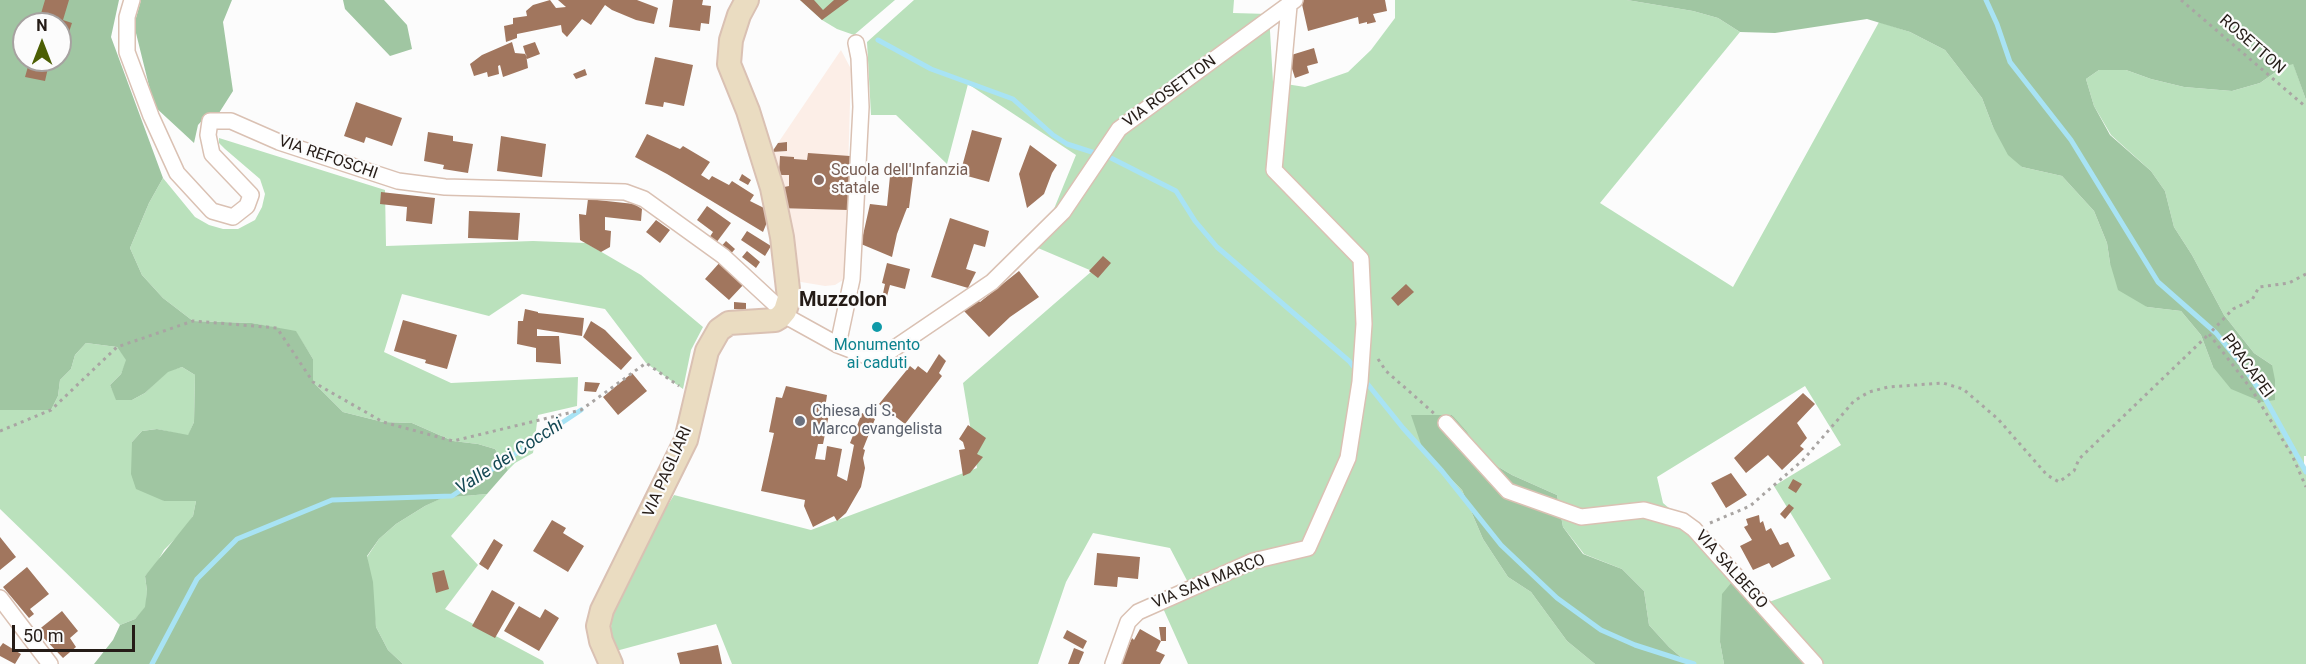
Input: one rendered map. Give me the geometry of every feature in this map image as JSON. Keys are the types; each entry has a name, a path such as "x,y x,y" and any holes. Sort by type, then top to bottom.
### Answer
{"street":[{"name":"VIA REFOSCHI","path":"132,0 127,17 127,52 151,116 177,172 212,211 233,217 248,206 251,195 212,154 208,135 210,121 231,121 279,142 398,181 445,187 625,192 644,199 723,256 780,316"},
{"path":"747,0 739,15 731,40 729,64 748,111 772,188 789,284 789,298 780,316 791,319 838,345 852,279 861,107 859,58 856,43"},
{"path":"1292,3 1274,170 1361,259 1363,338"},
{"name":"VIA ROSETTON","path":"838,345 877,360 992,282 1063,212 1119,129 1292,3"},
{"name":"VIA PAGLIARI","path":"611,664 601,641 598,626 602,610 686,440 707,351 718,330 729,323 780,316"},
{"name":"VIA SAN MARCO","path":"1113,664 1128,622 1138,612 1253,561 1308,548 1348,458 1360,382 1363,338"},
{"name":"VIA SALBEGO","path":"1446,423 1508,491 1581,517 1644,510 1683,521 1694,529 1815,664"},
{"path":"0,598 50,664"}],"path":[{"name":"ROSETTON","path":"2181,0 2306,107"},
{"name":"PRACAPEI","path":"2306,273 2289,283 2259,287 2252,300 2232,309 2209,334 2252,390 2292,455 2306,487"},
{"path":"0,431 51,410 117,347 193,321 277,328 313,382 383,422 453,441 581,410 646,363 683,389"},
{"path":"1694,529 1750,506 1803,460 1854,401 1869,392 1888,387 1943,383 1963,389 1998,419 2047,475 2059,482 2074,471 2079,459 2209,334"},
{"path":"1363,338 1386,371 1446,423"}],"shaded area":[{"path":"841,50 851,69 845,274 843,280 835,285 825,286 801,282 792,277 772,152 787,151 787,142 778,143"}],"green space":[{"path":"0,0 119,0 111,37 163,178 149,203 130,248 142,275 163,298 193,321 252,323 296,331 313,359 313,382 343,412 383,422 412,423 453,441 495,449 508,470 487,494 442,498 425,506 396,524 379,539 367,556 373,582 376,627 388,650 403,664 94,664 113,640 120,625 135,619 145,607 147,591 145,576 193,516 196,501 164,501 136,489 131,474 132,442 142,431 157,429 188,435 194,422 195,375 182,367 168,372 145,393 132,400 116,400 110,385 121,374 126,360 117,347 86,343 75,355 71,369 60,380 58,396 51,410 0,410"},
{"path":"141,0 232,0 223,22 233,91 219,113 207,115 198,125 194,143 154,106 134,25"},
{"path":"343,0 384,0 407,25 412,49 390,56 345,9"},
{"path":"800,0 895,0 854,35 822,20"},
{"path":"914,0 1234,0 1233,13 1269,14 1273,82 1305,87 1348,72 1371,50 1395,18 1395,0 1627,0 1693,11 1718,18 1740,32 1600,203 1733,287 1879,22 1910,32 1945,50 1982,98 1993,127 2022,167 2062,176 2094,211 2107,243 2110,263 2147,307 2181,311 2201,335 2213,367 2272,365 2254,353 2224,315 2192,255 2174,227 2165,191 2151,171 2111,135 2094,106 2086,79 2099,70 2126,70 2184,87 2232,91 2260,83 2293,63 2306,100 2306,456 2304,456 2304,469 2306,473 2306,664 1817,664 1761,605 1831,579 1774,486 1841,445 1805,386 1657,477 1663,503 1694,529 1736,577 1720,642 1724,664 1689,664 1669,647 1649,625 1644,591 1622,569 1584,554 1563,527 1557,495 1512,475 1480,456 1452,415 1423,450 1462,490 1483,539 1508,577 1531,592 1567,641 1595,664 1188,664 1162,606 1193,592 1170,548 1093,533 1066,582 1038,664 732,664 716,624 616,651 611,629 612,605 647,539 674,495 811,530 977,468 963,383 1092,271 1038,248 1076,155 968,84 947,164 896,115 871,115 867,42"},
{"path":"1627,0 2306,0 2306,100 2293,64 2283,67 2260,83 2232,91 2184,87 2126,70 2099,70 2086,79 2094,106 2110,135 2151,171 2165,191 2174,227 2192,255 2224,315 2254,353 2272,365 2275,400 2262,402 2231,389 2213,367 2201,335 2181,311 2147,307 2118,290 2107,243 2094,211 2062,176 2022,167 2008,155 1993,127 1982,98 1945,50 1910,32 1867,19 1775,33 1740,32 1718,18 1693,11"},
{"path":"219,138 385,190 386,246 533,241 586,243 641,275 703,327 691,350 683,389 646,363 605,309 522,294 489,316 402,294 384,352 451,383 578,377 577,406 538,415 533,453 515,463 508,470 495,449 453,441 412,423 383,422 343,412 313,382 313,359 296,332 252,323 193,321 163,298 142,275 130,248 149,203 163,178 195,217 209,225 223,229 238,229 255,220 262,207 265,194 260,179 219,143"},
{"path":"86,343 117,347 127,360 121,374 110,385 117,400 132,400 145,393 168,371 182,367 195,375 194,422 188,436 157,429 142,431 132,442 164,501 196,501 193,516 185,529 164,550 156,564 145,576 146,607 135,619 120,625 0,509 0,410 51,410 58,396 60,380 71,369 75,355"},
{"path":"1411,415 1452,415 1467,432 1480,456 1512,475 1557,495 1563,527 1583,554 1622,569 1644,591 1649,625 1689,664 1595,664 1567,641 1531,592 1508,577 1483,539 1462,490 1423,450"},
{"path":"487,494 451,536 478,565 445,609 543,661 544,664 403,664 388,650 376,627 367,557 379,539 396,524 425,506 441,498"},
{"path":"1736,577 1817,664 1724,664 1720,642 1722,594"}],"building":[{"path":"45,0 69,0 65,12 41,12"},
{"path":"550,0 556,8 566,7 558,0 637,0 658,8 654,24 636,20 605,5 591,25 582,19 567,37 562,32 561,25 517,34 517,38 506,42 504,26 513,24 513,18 527,16 526,11 533,5"},
{"path":"673,0 703,0 702,5 711,6 709,24 701,23 700,31 669,27"},
{"path":"800,0 814,0 823,10 834,0 849,0 822,20"},
{"path":"1301,0 1385,0 1387,11 1373,14 1376,22 1359,24 1358,17 1308,31"},
{"path":"512,42 515,53 526,54 528,68 503,77 500,65 498,66 499,74 488,77 487,72 474,76 470,64 482,55"},
{"path":"535,42 540,54 527,59 523,46"},
{"path":"1314,48 1318,63 1307,66 1309,73 1295,78 1288,56"},
{"path":"655,57 693,65 684,106 664,102 663,107 645,104"},
{"path":"585,69 587,75 576,79 573,74"},
{"path":"26,72 47,72 45,81 25,77"},
{"path":"356,102 402,118 392,146 366,137 364,143 344,136"},
{"path":"972,130 1002,138 989,182 960,174"},
{"path":"428,132 453,136 453,141 473,144 468,173 443,169 444,165 424,161"},
{"path":"647,134 680,149 683,146 710,162 701,175 709,180 712,176 729,185 732,181 754,195 750,201 768,210 770,215 763,232 635,157"},
{"path":"501,136 546,144 542,177 497,171"},
{"path":"787,142 787,151 772,152 778,143"},
{"path":"1030,145 1057,165 1044,194 1027,208 1019,174"},
{"name":"Scuola dell'Infanzia statale","path":"808,153 850,156 848,210 778,208 779,188 789,186 789,175 779,175 780,156 807,160"},
{"path":"742,174 751,180 748,185 739,180"},
{"path":"890,176 913,177 909,208 907,208 897,234 892,257 861,244 870,204 887,206"},
{"path":"381,192 435,198 432,224 406,221 407,207 380,204"},
{"path":"588,199 634,204 642,209 641,221 605,217 605,230 611,231 610,247 601,252 580,240 579,214 586,215"},
{"path":"707,206 731,223 716,243 709,238 713,232 697,220"},
{"path":"469,211 520,213 518,240 468,238"},
{"path":"950,218 989,231 985,247 974,244 966,269 976,272 968,288 931,277"},
{"path":"656,220 670,230 660,243 646,232"},
{"path":"747,231 771,246 765,256 741,240"},
{"path":"726,241 735,249 728,257 719,249"},
{"path":"747,251 760,262 756,268 742,257"},
{"path":"1103,256 1111,263 1098,278 1089,271"},
{"path":"721,261 745,283 729,300 705,279"},
{"path":"887,263 910,269 905,289 890,285 886,300 882,298 885,284 882,283"},
{"path":"1019,271 1039,297 1010,317 989,337 964,311 976,299 980,302"},
{"path":"1406,284 1414,292 1398,306 1391,298"},
{"path":"734,302 746,303 746,310 734,309"},
{"path":"525,309 538,313 584,318 582,336 537,329 537,336 559,336 561,364 536,362 536,348 517,344 518,321 523,321"},
{"path":"403,320 457,335 447,369 394,351"},
{"path":"591,321 605,330 632,358 621,370 583,337"},
{"path":"939,354 946,361 939,373 942,376 905,424 879,404 910,366 915,370 918,366 927,373"},
{"path":"632,373 647,391 618,415 603,397"},
{"path":"585,382 600,383 596,392 584,391"},
{"path":"786,386 827,395 825,408 830,409 823,444 818,444 815,459 825,460 827,446 842,449 837,476 847,481 854,445 850,443 862,413 875,419 863,449 865,450 863,458 865,468 861,487 846,513 837,521 834,516 813,527 804,506 805,500 761,491 774,433 769,432 776,397 782,398"},
{"path":"1803,393 1815,404 1797,423 1807,438 1800,446 1804,449 1782,470 1768,455 1746,473 1734,458"},
{"path":"968,425 986,438 977,454 983,457 970,473 963,476 959,450 965,449 963,442 959,439"},
{"path":"1731,473 1747,495 1726,508 1711,483"},
{"path":"1793,479 1802,484 1796,493 1788,488"},
{"path":"1789,504 1794,508 1785,519 1780,514"},
{"path":"1759,515 1760,523 1763,521 1766,531 1771,528 1780,545 1788,542 1795,556 1772,568 1769,563 1753,570 1740,546 1752,540 1744,527 1748,525 1746,519"},
{"path":"552,520 566,528 563,533 584,546 568,572 533,551"},
{"path":"0,537 16,557 0,570"},
{"path":"494,539 503,545 488,570 479,564"},
{"path":"1097,553 1140,557 1138,579 1118,577 1117,587 1094,585"},
{"path":"27,567 49,594 30,609 34,614 29,618 3,587"},
{"path":"444,570 449,589 436,593 432,573"},
{"path":"492,590 515,603 495,638 472,626"},
{"path":"519,606 540,618 545,609 559,618 539,651 504,631"},
{"path":"62,611 78,631 70,638 76,647 63,658 37,631"},
{"path":"1159,627 1166,627 1166,641 1161,641"},
{"path":"1140,629 1161,641 1156,651 1165,655 1160,664 1121,664 1132,638 1134,640"},
{"path":"1067,630 1087,641 1083,649 1063,638"},
{"path":"3,643 21,654 15,664 0,656 0,647"},
{"path":"718,645 722,664 680,664 677,653"},
{"path":"1074,648 1084,652 1079,664 1068,664"}],"waterway":[{"path":"1986,0 2010,62 2071,140 2158,282 2216,333 2245,369 2266,400 2306,472"},
{"path":"878,40 931,69 1013,99 1053,135 1067,144 1095,153"},
{"path":"1111,158 1176,191 1195,221 1217,247 1349,361 1501,545 1557,598 1601,630 1635,645 1694,664"},
{"name":"Valle dei Cocchi","path":"152,664 197,579 237,539 332,500 452,496 581,410"}],"place":[{"name":"Scuola dell'Infanzia statale","path":"819,180"},
{"name":"Monumento ai caduti","path":"877,327"},
{"name":"Chiesa di S. Marco evangelista","path":"800,421"}],"district":[{"name":"Muzzolon","path":"843,301"}]}
